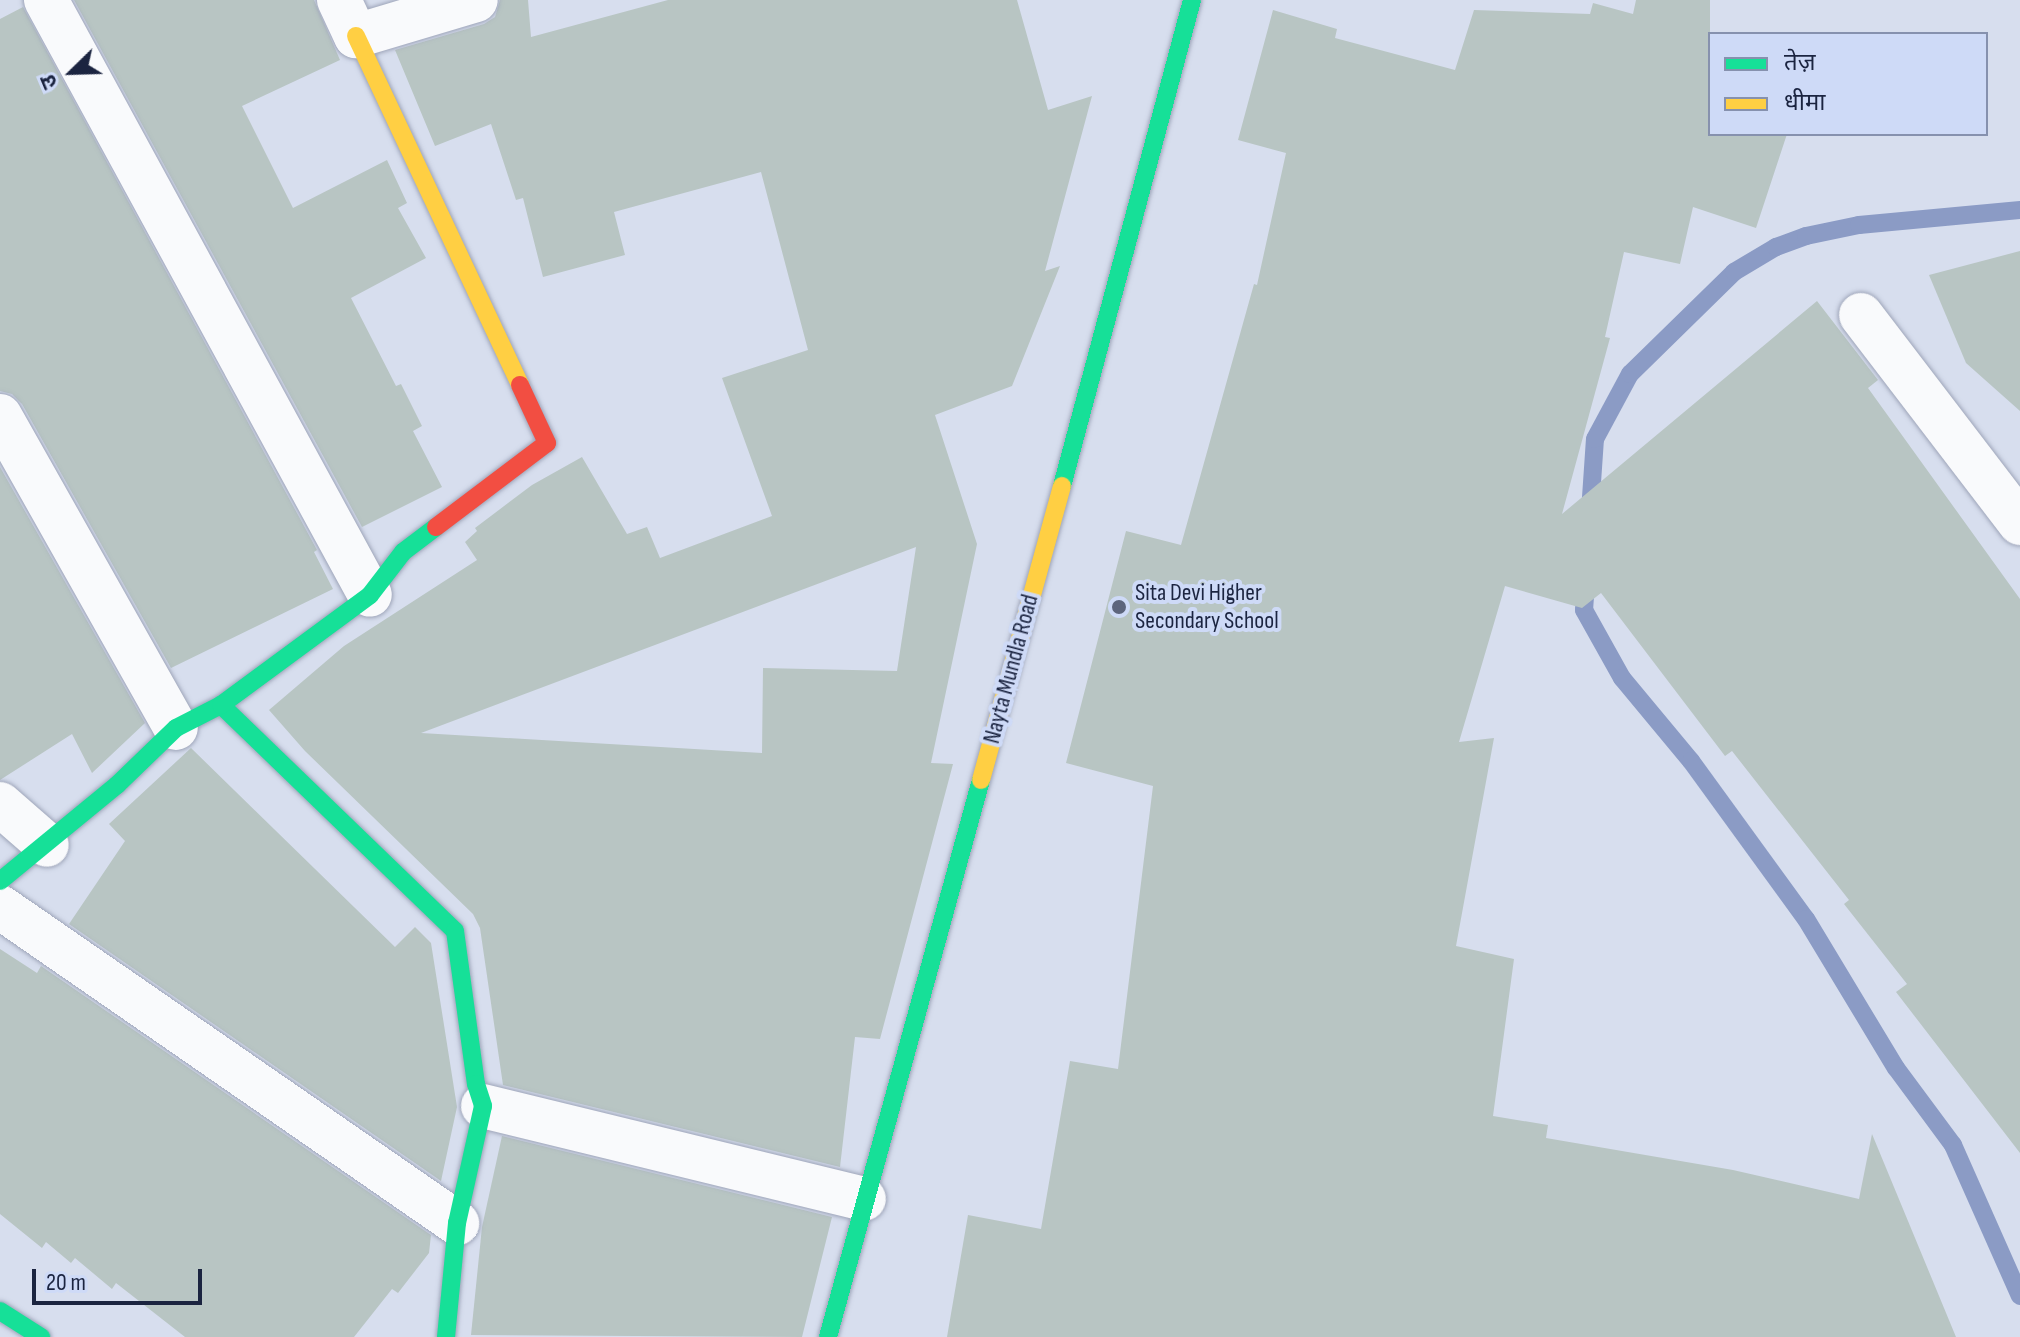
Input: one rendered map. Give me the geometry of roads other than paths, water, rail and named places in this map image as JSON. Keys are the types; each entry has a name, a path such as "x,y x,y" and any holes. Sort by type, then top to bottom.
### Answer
{"main road":[{"name":"Nayta Mundla Road","path":"828,1337 1155,148 1192,0"},
{"path":"0,881 117,785 176,728 221,705 370,595 403,552 547,443 347,18"},
{"path":"221,705 455,931 476,1084 483,1106 457,1223 446,1337"},
{"path":"0,1311 41,1337"}],"street":[{"path":"46,0 370,595"},
{"path":"347,18 476,0"},
{"path":"1861,315 2020,523"},
{"path":"0,416 176,728"},
{"path":"0,804 47,845"},
{"path":"0,907 457,1223"},
{"path":"483,1106 864,1199"}],"waterway":[{"path":"1590,512 1595,439 1630,374 1734,272 1776,247 1806,236 1859,225 2020,210"},
{"path":"1586,582 1584,610 1622,678 1691,761 1806,919 1896,1068 1953,1145 2020,1296"}],"place":[{"name":"Sita Devi Higher Secondary School","path":"1119,607"}]}
